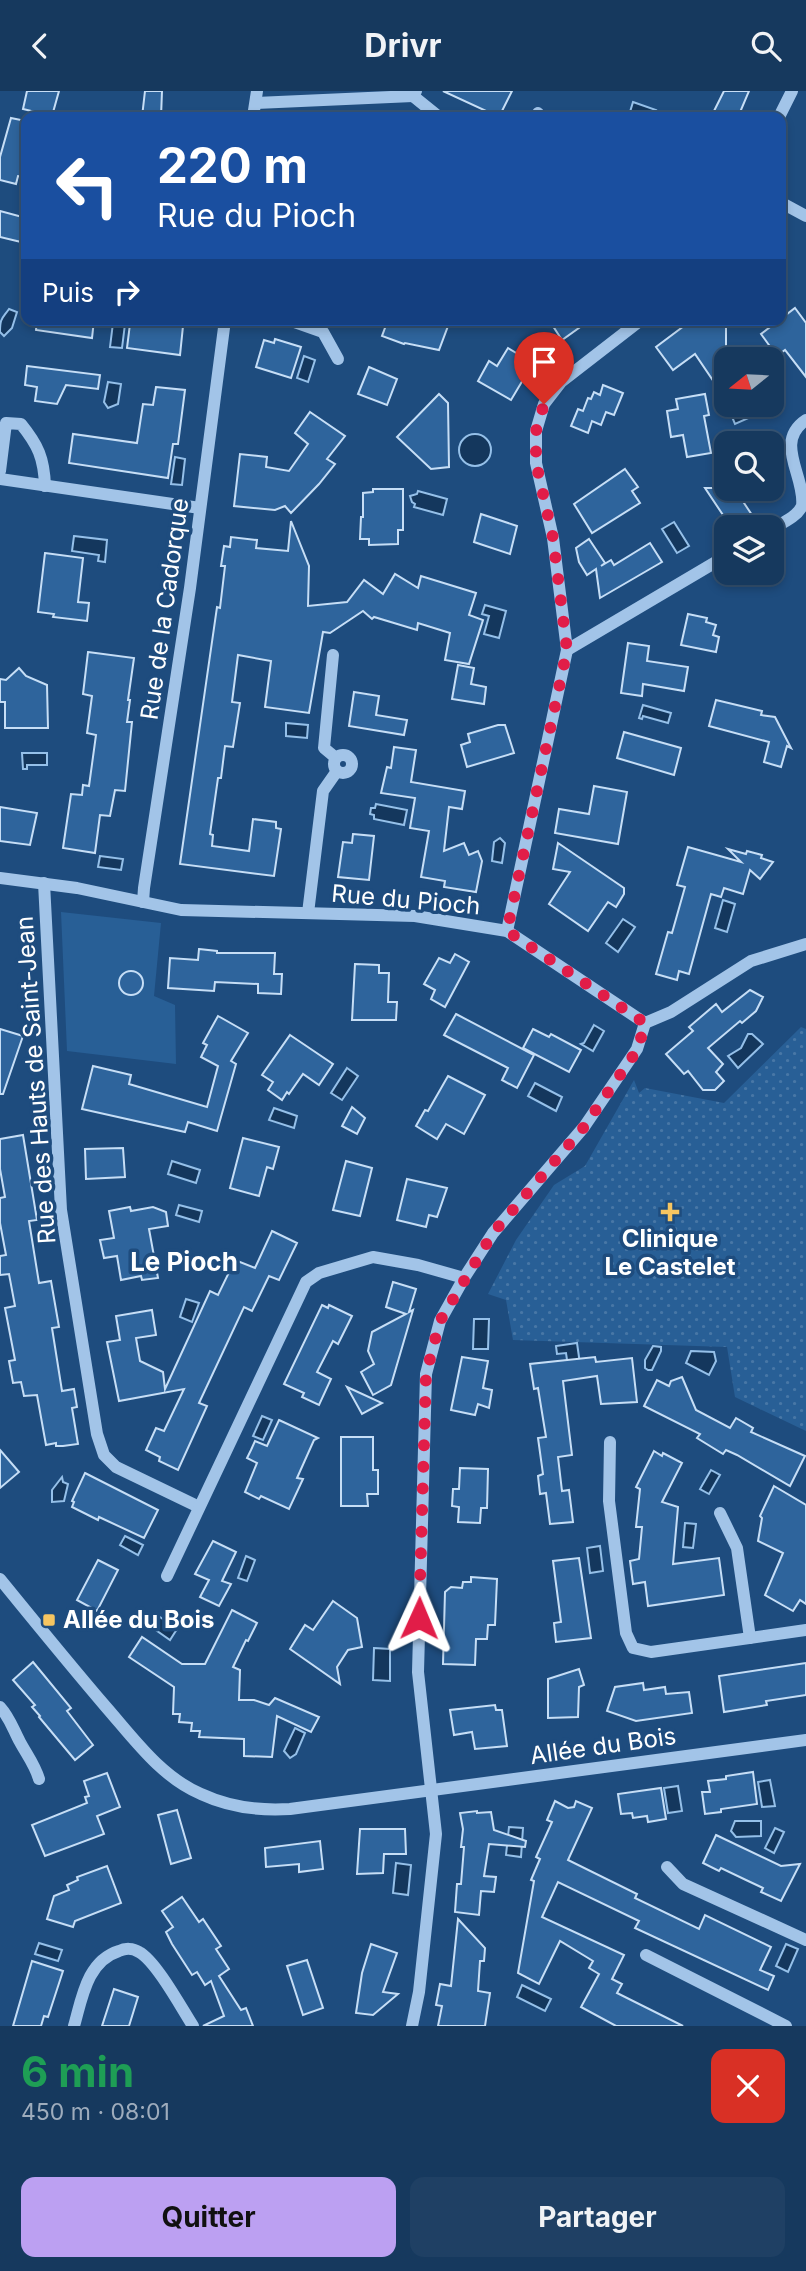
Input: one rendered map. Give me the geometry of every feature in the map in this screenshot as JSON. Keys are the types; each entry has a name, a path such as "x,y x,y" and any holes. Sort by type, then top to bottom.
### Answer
{"street":[{"path":"782,112 792,91"},
{"path":"256,97 415,93 434,112"},
{"path":"786,205 806,216"},
{"name":"Rue de la Cadorque","path":"143,902 183,639 224,326"},
{"path":"306,326 323,332 338,359"},
{"path":"507,931 567,650 553,538 536,463 536,431 544,404 561,382 633,326"},
{"path":"784,522 802,505 802,486 792,438 795,427 806,420"},
{"path":"0,471 6,423 21,424 37,444 45,473 45,486"},
{"path":"0,479 200,508"},
{"path":"567,650 714,563"},
{"path":"308,913 323,791 337,765 324,748 333,655"},
{"name":"Rue du Pioch","path":"0,878 44,883 181,910 415,916 507,931 645,1023"},
{"name":"Rue des Hauts de Saint-Jean","path":"44,883 61,1210 97,1434 104,1455 116,1467 200,1507"},
{"path":"412,2026 419,1992 436,1834 418,1672 426,1374 440,1321 493,1233 584,1127 638,1049 645,1023 671,1012 751,961 806,944"},
{"path":"167,1576 306,1282 319,1273 373,1257 418,1265 464,1278"},
{"path":"610,1442 609,1501 626,1633 634,1648 651,1652 806,1630"},
{"path":"720,1513 737,1548 750,1638"},
{"name":"Allée du Bois","path":"0,1579 138,1744 166,1772 200,1794 243,1808 264,1811 290,1809 806,1740"},
{"path":"0,1707 10,1718 35,1765 39,1779"},
{"path":"667,1867 683,1884 806,1940"},
{"path":"74,2026 92,1971 109,1954 125,1948 139,1951 152,1964 193,2026"},
{"path":"646,1955 786,2026"}],"shaded area":[{"path":"633,102 656,110 655,112 630,112"},
{"path":"9,309 17,312 12,328 4,336 0,332 0,324"},
{"path":"113,326 125,326 122,348 110,347"},
{"path":"304,356 315,360 308,382 297,378"},
{"path":"108,382 121,384 118,404 108,408 104,402"},
{"path":"732,417 751,417 735,424"},
{"path":"475,434 486,439 491,450 486,461 475,466 464,461 459,450 464,439"},
{"path":"175,457 185,459 182,485 171,484"},
{"path":"418,491 447,499 443,515 414,507 410,496"},
{"path":"674,522 689,546 677,553 662,529"},
{"path":"74,536 107,540 105,562 98,561 99,555 72,551"},
{"path":"485,605 506,611 499,638 484,634 489,616 482,614"},
{"path":"643,705 671,713 668,723 643,716 642,719 639,718"},
{"path":"286,723 308,725 307,738 286,736"},
{"path":"22,753 47,753 47,765 27,765 27,769 23,769"},
{"path":"376,804 407,810 404,825 374,819 374,815 370,814 371,808 375,808"},
{"path":"500,838 505,843 502,863 492,861 494,842"},
{"path":"100,856 123,859 121,870 98,867"},
{"path":"723,900 735,904 727,932 715,928"},
{"path":"61,912 161,923 154,996 175,1005 176,1064 67,1051"},
{"path":"623,919 635,927 618,952 606,943"},
{"path":"594,1025 604,1031 593,1051 581,1044"},
{"name":"Clinique Le Castelet","path":"801,1027 806,1029 806,1431 735,1397 727,1347 513,1340 506,1300 488,1294 516,1240 554,1185 585,1166 634,1080 639,1093 645,1088 724,1103"},
{"path":"748,1034 752,1034 763,1044 738,1068 728,1056 741,1048"},
{"path":"347,1068 358,1076 342,1100 331,1093"},
{"path":"535,1083 562,1097 556,1111 528,1096"},
{"path":"274,1108 297,1116 294,1128 269,1120"},
{"path":"172,1161 200,1170 196,1183 168,1174"},
{"path":"179,1205 202,1211 199,1222 176,1215"},
{"path":"186,1299 199,1303 192,1322 180,1317"},
{"path":"474,1319 489,1319 488,1349 473,1349"},
{"path":"577,1343 581,1371 569,1373 566,1353 557,1354 556,1346"},
{"path":"653,1346 661,1347 661,1351 652,1370 648,1370 645,1368 645,1360"},
{"path":"691,1351 714,1352 716,1361 709,1375 686,1363"},
{"path":"262,1416 272,1420 263,1440 253,1436"},
{"path":"711,1470 720,1475 709,1494 700,1489"},
{"path":"62,1477 63,1482 68,1484 64,1501 52,1502 52,1490"},
{"path":"685,1523 696,1524 693,1548 683,1547"},
{"path":"125,1536 143,1545 138,1555 120,1545"},
{"path":"600,1546 603,1571 590,1573 587,1548"},
{"path":"246,1556 255,1560 247,1581 238,1578"},
{"path":"157,1615 177,1629 170,1640 150,1626"},
{"path":"374,1648 390,1649 390,1681 373,1680"},
{"path":"295,1728 305,1733 296,1754 290,1758 284,1751"},
{"path":"770,1780 775,1806 762,1807 758,1782"},
{"path":"678,1786 682,1811 668,1813 664,1788"},
{"path":"735,1821 761,1821 761,1836 736,1837 731,1831"},
{"path":"509,1827 523,1828 521,1857 506,1855"},
{"path":"775,1828 784,1832 774,1853 765,1848"},
{"path":"396,1863 411,1865 408,1895 393,1893"},
{"path":"39,1943 62,1950 58,1961 35,1954"},
{"path":"786,1944 798,1949 788,1972 776,1966"},
{"path":"522,1985 551,1999 545,2011 517,1997"}],"building":[{"path":"27,91 59,91 53,112 23,109"},
{"path":"145,91 162,91 161,112 143,112"},
{"path":"443,91 512,91 502,112 488,112"},
{"path":"724,91 749,91 740,112 714,112"},
{"path":"11,118 21,120 21,176 18,176 16,184 0,180 0,157"},
{"path":"0,211 21,217 21,242 0,237"},
{"path":"795,308 806,323 806,377 784,351 784,347 770,347 761,334 771,326 786,326 786,315"},
{"path":"36,326 93,326 92,338 36,330"},
{"path":"130,326 183,326 180,355 127,348"},
{"path":"386,326 448,326 439,350 404,344 382,336"},
{"path":"553,326 582,326 562,340"},
{"path":"684,326 726,326 726,347 714,347 714,382 695,354 673,370 656,347"},
{"path":"275,339 301,347 291,378 256,367 264,340 274,343"},
{"path":"508,348 533,363 511,400 478,381 489,361 497,366"},
{"path":"27,366 100,375 98,389 66,385 57,404 35,401 37,387 25,385"},
{"path":"369,367 397,379 387,405 358,394"},
{"path":"603,385 623,393 614,415 606,412 601,425 592,421 588,433 571,426 578,409 583,411 588,398 591,399 594,392 600,395"},
{"path":"156,387 185,390 178,444 173,444 168,478 69,463 73,434 137,443 143,404 153,405"},
{"path":"439,394 448,403 449,467 431,469 397,437"},
{"path":"705,394 709,415 704,416 711,453 687,457 683,435 671,437 667,411 678,409 676,399"},
{"path":"310,412 345,436 327,459 335,464 319,484 291,513 285,506 275,510 234,506 240,454 267,457 266,467 289,471 308,444 295,433"},
{"path":"625,469 638,487 632,491 640,503 592,533 574,504"},
{"path":"705,488 713,488 714,501 743,501 752,515 723,515"},
{"path":"373,489 403,489 403,530 398,530 398,544 369,545 369,539 360,539 363,493 373,492"},
{"path":"481,514 517,526 510,554 474,542"},
{"path":"291,521 309,566 308,606 347,602 364,580 383,594 395,574 418,588 421,576 476,593 469,615 483,620 469,664 445,660 450,633 418,623 417,630 374,617 372,619 363,611 330,633 323,632 309,713 265,707 271,661 238,655 232,702 240,703 233,747 225,746 210,834 213,835 212,846 249,851 253,819 276,822 276,828 281,829 274,876 180,864 217,607 220,608 225,566 221,566 224,546 230,547 231,537 257,540 256,548 288,551"},
{"path":"589,539 605,563 601,566 611,560 614,565 650,543 662,562 600,598 596,569 587,575 579,562 576,548"},
{"path":"45,553 83,558 78,602 89,603 87,621 53,617 54,614 38,612"},
{"path":"688,614 707,618 706,622 716,625 713,635 719,637 716,652 681,645"},
{"path":"628,643 649,646 647,661 688,667 684,691 643,684 642,696 621,693"},
{"path":"88,652 134,658 128,700 127,722 132,722 125,791 115,790 110,816 100,815 95,853 63,848 71,794 82,795 83,785 89,786 96,735 87,733 92,696 83,694"},
{"path":"458,665 474,668 471,684 486,687 484,704 452,699"},
{"path":"19,668 26,676 47,685 48,728 5,728 5,702 0,702 0,679 6,680"},
{"path":"354,692 379,696 376,715 407,720 404,735 349,726"},
{"path":"716,700 762,711 761,715 775,717 791,748 787,746 781,767 764,762 769,742 709,726"},
{"path":"505,725 514,753 467,767 461,745 470,742 468,734"},
{"path":"624,732 681,748 674,775 617,758"},
{"path":"394,747 416,750 411,782 465,791 462,809 449,807 444,851 464,843 469,855 478,851 482,861 476,892 444,887 445,881 421,877 429,831 410,828 415,798 381,793 387,767 391,768"},
{"path":"594,786 627,792 618,844 555,833 559,809 589,814"},
{"path":"0,807 37,813 30,845 0,841"},
{"path":"353,834 374,836 369,880 338,877 343,842 352,843"},
{"path":"558,843 624,888 624,894 616,907 608,902 588,931 549,904 570,872 553,869"},
{"path":"688,847 741,862 728,849 746,854 747,851 762,855 761,858 773,862 760,879 750,870 743,894 724,888 721,897 711,894 689,974 679,971 677,980 656,974 668,932 672,933 685,887 677,885"},
{"path":"199,949 217,953 275,953 274,974 282,974 281,994 258,993 258,984 215,982 214,991 168,988 170,958 198,960"},
{"path":"455,954 469,962 445,1007 431,999 435,990 424,984 439,958 450,963"},
{"path":"355,964 379,965 379,973 389,973 388,1002 397,1002 396,1020 352,1020"},
{"path":"131,971 139,975 143,983 139,991 131,995 123,991 119,983 123,975"},
{"path":"750,990 763,997 756,1011 708,1048 723,1064 716,1072 724,1081 715,1090 703,1090 688,1071 684,1074 666,1054 693,1031 689,1027 716,1004 722,1012"},
{"path":"456,1014 534,1055 517,1088 502,1080 508,1068 444,1035"},
{"path":"218,1016 248,1033 231,1061 236,1064 217,1131 188,1122 185,1132 82,1109 93,1066 131,1075 129,1084 207,1107 218,1066 201,1057 207,1045 203,1043"},
{"path":"0,1029 23,1036 3,1094 0,1094"},
{"path":"533,1029 549,1037 551,1034 581,1050 569,1072 523,1048"},
{"path":"290,1035 333,1064 319,1085 303,1074 282,1100 268,1090 273,1082 262,1075"},
{"path":"448,1076 485,1095 464,1134 446,1124 437,1139 416,1126"},
{"path":"352,1107 365,1118 357,1134 342,1126"},
{"path":"23,1135 37,1220 29,1221 39,1283 51,1281 59,1327 52,1328 62,1391 74,1389 77,1407 72,1408 78,1444 46,1445 37,1395 24,1396 21,1382 13,1383 9,1361 15,1360 5,1308 15,1306 9,1274 0,1275 0,1256 6,1255 0,1223 0,1198 5,1197 0,1169 0,1139"},
{"path":"243,1138 279,1147 273,1169 267,1167 259,1196 230,1188"},
{"path":"123,1148 125,1177 86,1179 85,1149"},
{"path":"346,1161 372,1168 360,1216 333,1210"},
{"path":"407,1179 447,1188 437,1217 429,1215 426,1227 397,1220"},
{"path":"130,1207 131,1211 153,1207 166,1212 168,1226 149,1229 158,1278 142,1280 141,1276 121,1280 117,1256 104,1258 100,1240 114,1238 109,1211"},
{"path":"272,1231 297,1243 279,1280 269,1276 252,1311 244,1307 199,1403 207,1406 178,1470 159,1461 160,1457 146,1450 156,1428 164,1431 184,1389 119,1401 107,1342 120,1340 116,1316 152,1310 156,1335 136,1338 140,1361 163,1372 165,1389 210,1291 218,1295 235,1260 255,1268"},
{"path":"393,1282 416,1289 409,1312 413,1310 391,1385 373,1395 361,1372 374,1364 368,1351 372,1332 406,1314 386,1307"},
{"path":"322,1305 328,1308 329,1305 352,1316 338,1344 333,1341 317,1372 331,1379 319,1405 302,1397 304,1393 284,1384"},
{"path":"462,1357 488,1361 483,1388 492,1390 489,1408 478,1404 475,1415 451,1410"},
{"path":"595,1357 596,1362 632,1358 637,1402 601,1404 597,1376 563,1381 572,1455 558,1457 562,1491 569,1490 573,1522 550,1524 546,1493 540,1494 538,1476 543,1474 538,1438 546,1437 538,1388 534,1389 530,1364"},
{"path":"682,1377 696,1410 730,1428 736,1418 753,1428 751,1432 805,1456 790,1486 737,1455 726,1450 723,1454 697,1438 700,1434 644,1406 657,1380 669,1386 671,1381"},
{"path":"347,1387 382,1403 362,1414"},
{"path":"279,1420 318,1438 314,1440 297,1478 303,1479 289,1509 245,1492 257,1463 247,1458 255,1441 267,1446"},
{"path":"341,1437 373,1437 373,1470 378,1470 378,1494 367,1494 368,1506 341,1506"},
{"path":"0,1450 19,1472 0,1488"},
{"path":"654,1451 682,1463 662,1502 678,1507 673,1564 719,1558 724,1595 648,1606 645,1582 633,1584 630,1561 639,1559 642,1527 636,1527 640,1489 636,1487"},
{"path":"460,1468 488,1469 487,1508 481,1508 480,1523 458,1522 459,1507 452,1506 453,1489 459,1489"},
{"path":"85,1473 158,1510 144,1538 72,1507 72,1501"},
{"path":"774,1486 806,1505 806,1604 800,1600 793,1611 765,1595 783,1553 758,1541 762,1518 760,1516"},
{"path":"213,1541 236,1552 222,1581 231,1584 219,1606 200,1597 209,1580 195,1574"},
{"path":"579,1558 591,1638 556,1642 554,1623 561,1622 553,1561"},
{"path":"98,1560 118,1570 97,1611 77,1600"},
{"path":"471,1577 497,1579 495,1625 488,1625 487,1639 476,1639 475,1665 443,1664 445,1592 451,1587 462,1588 463,1582 471,1582"},
{"path":"333,1601 357,1618 362,1647 348,1650 337,1667 340,1684 290,1649 305,1625 313,1630"},
{"path":"232,1610 257,1623 233,1667 240,1670 239,1700 254,1700 269,1705 275,1698 319,1717 311,1732 277,1716 272,1757 244,1756 244,1739 199,1737 200,1731 191,1731 192,1723 179,1722 180,1714 173,1714 174,1687 129,1657 142,1637 182,1664 205,1664"},
{"path":"33,1662 71,1708 67,1711 93,1745 75,1760 39,1717 32,1707 35,1705 13,1680"},
{"path":"806,1663 806,1695 766,1701 767,1705 724,1712 719,1676"},
{"path":"579,1669 584,1685 579,1687 578,1717 548,1718 548,1679"},
{"path":"643,1683 644,1690 665,1687 666,1694 689,1692 692,1713 636,1721 607,1711 615,1687"},
{"path":"495,1705 496,1710 502,1710 507,1746 475,1749 472,1732 454,1735 450,1710"},
{"path":"753,1772 757,1804 705,1814 702,1792 710,1792 708,1781"},
{"path":"107,1773 120,1807 97,1816 104,1834 45,1856 32,1825 87,1803 85,1797 89,1796 84,1781"},
{"path":"661,1788 666,1819 648,1822 647,1816 633,1818 632,1813 621,1814 618,1794"},
{"path":"555,1801 568,1808 574,1807 576,1801 592,1808 568,1860 637,1894 635,1898 699,1929 705,1915 771,1947 760,1970 774,1976 768,1990 635,1928 639,1921 558,1882 542,1917 624,1955 612,1979 622,1984 617,1993 683,2026 616,2026 581,2007 599,1974 589,1968 593,1961 560,1941 539,1984 518,1973 534,1881 531,1880 540,1859 536,1857 552,1822 547,1820"},
{"path":"177,1810 191,1858 171,1864 158,1815"},
{"path":"491,1812 494,1830 526,1841 525,1847 489,1844 484,1876 496,1877 494,1892 481,1891 479,1915 455,1912 457,1884 461,1884 464,1847 461,1847 463,1829 460,1813"},
{"path":"360,1829 405,1829 406,1854 384,1854 383,1873 357,1874"},
{"path":"716,1835 781,1866 800,1864 781,1901 761,1892 763,1888 721,1868 719,1871 703,1863"},
{"path":"320,1841 323,1869 299,1872 299,1864 266,1867 265,1848"},
{"path":"107,1866 121,1903 75,1921 73,1927 47,1919 54,1896 69,1890 67,1885 78,1880 77,1877"},
{"path":"182,1897 199,1922 203,1919 221,1946 216,1949 229,1969 219,1976 241,2010 246,2008 253,2026 203,2026 224,2016 211,1981 205,1985 197,1972 192,1975 166,1932 173,1927 162,1911"},
{"path":"458,1919 485,1948 484,1961 480,1961 478,1991 490,1993 485,2026 438,2026 442,2006 436,2005 440,1984 451,1986"},
{"path":"371,1944 397,1953 383,1992 398,1994 373,2015 356,2013 362,1973"},
{"path":"307,1960 323,2008 303,2015 287,1966"},
{"path":"32,1961 63,1971 48,2017 44,2016 41,2026 13,2026"},
{"path":"114,1989 138,1997 129,2026 102,2026"}],"place":[{"name":"Clinique Le Castelet","path":"670,1212"},
{"name":"Allée du Bois","path":"49,1620"}],"district":[{"name":"Le Pioch","path":"184,1262"}],"route":[{"path":"419,1618 426,1374 440,1321 493,1233 584,1127 638,1049 645,1023 507,931 567,650 553,538 536,463 536,431 544,404"}]}
